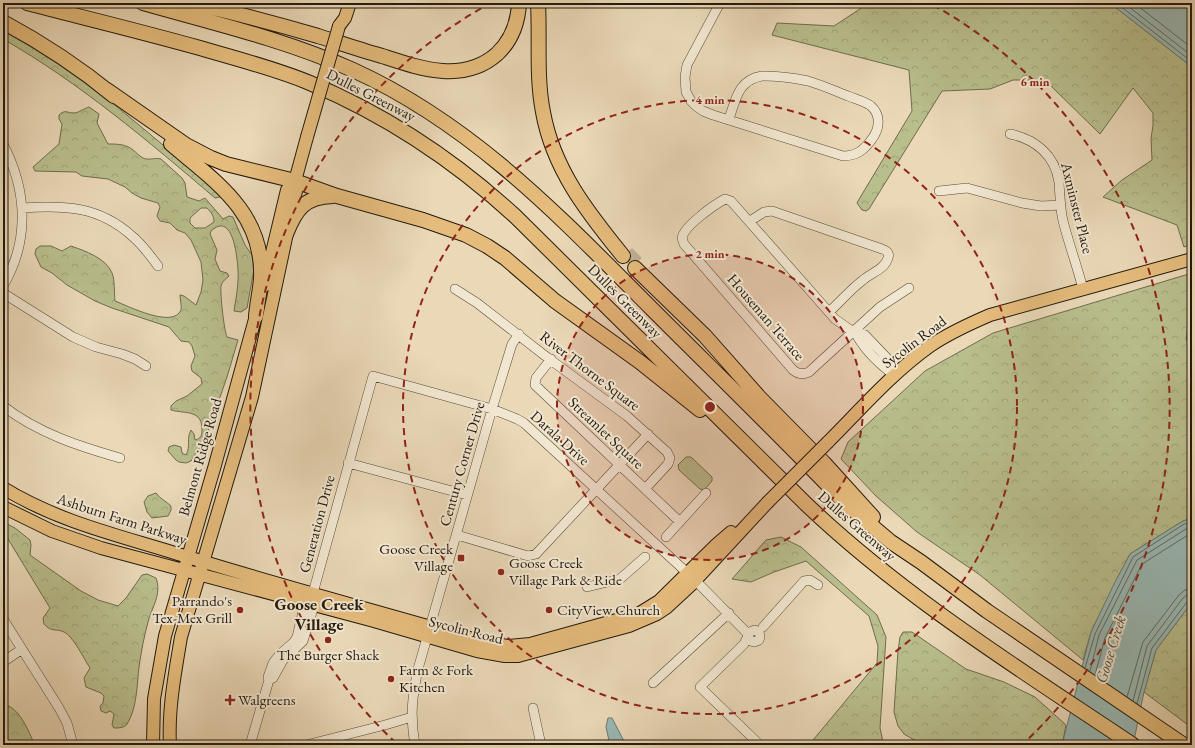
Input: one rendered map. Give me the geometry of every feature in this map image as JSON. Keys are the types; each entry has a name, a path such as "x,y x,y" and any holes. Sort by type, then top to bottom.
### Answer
{"highway":[{"name":"Dulles Greenway","path":"27,3 182,43 277,71 309,83 356,104 417,139 477,183 515,216 812,510 860,554 904,588 1014,665 1133,745"},
{"name":"Dulles Greenway","path":"143,3 254,34 317,55 355,71 395,92 455,129 499,163 554,211 846,504 891,542 921,562 987,611 1183,745"},
{"path":"192,3 245,15 417,67 434,70 457,71 468,69 484,63 501,50 511,36 515,26 519,3"},
{"path":"538,3 540,89 542,112 548,138 568,182 580,202 610,241 625,254"},
{"path":"3,22 70,63 186,145 206,156 226,164 295,181 337,196 423,220 466,235 487,246 506,258 555,301 569,307 747,445"},
{"path":"107,90 213,179 239,206 247,217 256,241 260,267 261,279 256,316"},
{"path":"286,234 297,211 305,202 323,196 337,196"},
{"path":"636,266 648,280 705,336 759,397 824,463 875,519 921,562"},
{"path":"528,278 545,284 553,291"}],"main road":[{"name":"Belmont Ridge Road","path":"339,26 337,16 341,3"},
{"name":"Belmont Ridge Road","path":"170,745 171,706 175,670 181,637 252,397 296,191 295,181 339,26 345,18 350,3"},
{"name":"Belmont Ridge Road","path":"154,745 154,699 165,636 189,557 256,316 287,190 295,181"},
{"name":"Sycolin Road","path":"189,557 313,593 429,632 477,651 505,656 518,656 622,628 648,619 666,608 691,577 894,375 930,346 961,327 990,315 1192,259"},
{"name":"Ashburn Farm Parkway","path":"3,488 33,505 90,528 189,557"},
{"name":"Ashburn Farm Parkway","path":"3,507 32,522 70,538 101,548 184,570"},
{"name":"Sycolin Road","path":"184,570 310,605 429,632"}],"street":[{"path":"720,3 687,65 685,85 686,92 696,106 702,111 730,120 842,156 856,154 866,148 876,134 879,122 870,105 861,101 808,81 762,76 755,77 743,85 739,91 730,120"},
{"name":"Axminster Place","path":"1010,134 1029,140 1049,156 1057,173 1065,229 1083,289"},
{"path":"3,144 17,174 22,208 22,230 19,246 11,272 3,286"},
{"path":"939,191 967,188 1022,203 1040,206 1061,205"},
{"name":"Houseman Terrace","path":"854,330 809,372 799,374 793,370 682,241 682,236 685,230 717,203 725,199 731,201 835,319 854,330 859,340 880,364 894,375"},
{"path":"22,208 56,206 69,207 97,214 120,226 132,235 158,266"},
{"path":"750,221 764,212 772,211 887,252 889,256 881,268 863,280 829,312"},
{"path":"854,330 880,307 909,288"},
{"name":"River Thorne Square","path":"455,289 477,303 519,334 550,360 627,416 667,452 670,458 668,464 645,489"},
{"path":"3,293 73,337 96,347 135,359 146,366"},
{"name":"Century Corner Drive","path":"415,745 412,717 413,692 492,409 512,344 519,334"},
{"name":"Streamlet Square","path":"550,360 536,378 535,385 680,522"},
{"name":"Darala Drive","path":"373,376 492,409 524,423 752,634"},
{"name":"Generation Drive","path":"313,593 373,376"},
{"path":"3,406 28,423 59,438 85,448 120,458"},
{"path":"457,535 532,556 540,551 557,530 596,491 648,434"},
{"name":"Generation Drive","path":"348,463 467,495"},
{"path":"666,537 706,494"},
{"path":"587,587 620,578 645,557"},
{"path":"760,745 700,687 804,581 810,580 818,585"},
{"path":"250,745 273,663 294,642 310,605"},
{"path":"653,684 729,614"},
{"path":"3,619 59,708 67,723 73,745"},
{"path":"3,662 22,649"},
{"path":"533,708 541,745"},
{"path":"306,745 412,717"}],"green space":[{"path":"864,3 1114,3 1115,7 1192,67 1192,244 1184,247 1177,225 1103,197 1122,180 1152,160 1151,139 1153,113 1133,88 1100,134 1050,85 1036,80 1013,80 990,89 942,91 869,209 866,211 862,210 857,203 858,201 912,111 909,70 772,35 777,23 834,26 863,7"},
{"path":"3,28 68,66 163,145 215,190 220,197 215,198 139,134 59,74 3,39"},
{"path":"89,107 99,114 97,123 108,144 124,145 146,159 161,159 182,178 185,183 187,197 199,201 205,198 223,219 229,216 233,217 245,245 252,255 254,269 247,308 241,312 234,311 238,275 235,246 229,231 224,227 218,226 211,231 210,234 217,250 215,259 220,271 227,273 229,276 223,281 221,286 226,333 227,337 238,340 204,443 191,461 186,463 176,460 168,451 169,447 174,445 181,447 182,453 186,455 191,430 194,434 195,440 202,434 202,424 200,419 192,414 171,410 171,406 176,401 187,396 202,384 201,378 192,371 191,366 195,356 192,346 189,342 181,341 169,327 95,301 67,285 52,273 41,267 35,254 36,249 40,246 51,246 62,251 71,246 100,259 112,273 115,301 139,311 160,317 176,315 181,310 180,295 184,296 196,305 201,292 203,280 201,262 191,240 185,233 177,230 170,223 160,221 157,216 160,207 158,203 141,198 125,187 108,179 82,176 76,172 35,171 33,167 59,144 62,124 59,119 59,115 65,112 76,113","holes":["201,208 207,208 212,214 214,222 205,228 195,228 190,223 190,218"]},
{"path":"1192,273 1192,321 1188,326 1186,340 1192,345 1192,518 1183,521 1130,554 1091,632 1083,660 980,575 917,532 876,496 841,459 848,442 925,371 993,333"},
{"path":"686,457 691,457 712,477 712,481 704,490 700,489 679,470 678,465"},
{"path":"156,493 171,506 168,516 152,518 147,512 144,502 148,496"},
{"path":"3,522 15,528 30,540 30,555 81,591 98,600 118,606 126,598 142,575 147,574 156,578 158,590 143,644 135,704 130,718 125,726 121,728 114,728 112,725 114,714 110,711 106,713 101,711 100,706 103,703 104,696 101,693 86,687 84,678 90,668 71,638 64,632 47,627 44,624 43,618 50,608 3,532"},
{"path":"781,537 801,547 877,615 886,637 880,728 883,742 886,745 809,745 877,663 878,646 869,616 806,561 751,582 732,579 766,540"},
{"path":"1192,602 1192,728 1144,692 1156,650"},
{"path":"903,632 912,632 966,669 1004,682 1035,697 1066,725 1062,745 928,745 916,741 904,734 898,726 894,712 898,651 900,637"},
{"path":"7,705 21,717 35,745 10,745 3,743 3,714"}],"water":[{"path":"1114,3 1192,3 1192,67 1115,7"},
{"name":"Goose Creek","path":"1192,518 1192,602 1156,650 1144,692 1133,745 1062,745 1091,632 1130,554 1183,521"},
{"path":"608,718 612,718 626,745 610,745 606,727"}],"tunnel":[{"path":"627,253 638,264"}],"place":[{"name":"Goose Creek Village","path":"461,558"},
{"name":"Goose Creek Village Park & Ride","path":"501,572"},
{"name":"Parrando's Tex-Mex Grill","path":"240,610"},
{"name":"CityView Church","path":"549,610"},
{"name":"The Burger Shack","path":"328,640"},
{"name":"Farm & Fork Kitchen","path":"391,679"},
{"name":"Walgreens","path":"230,700"}],"district":[{"name":"Goose Creek Village","path":"319,614"}]}
